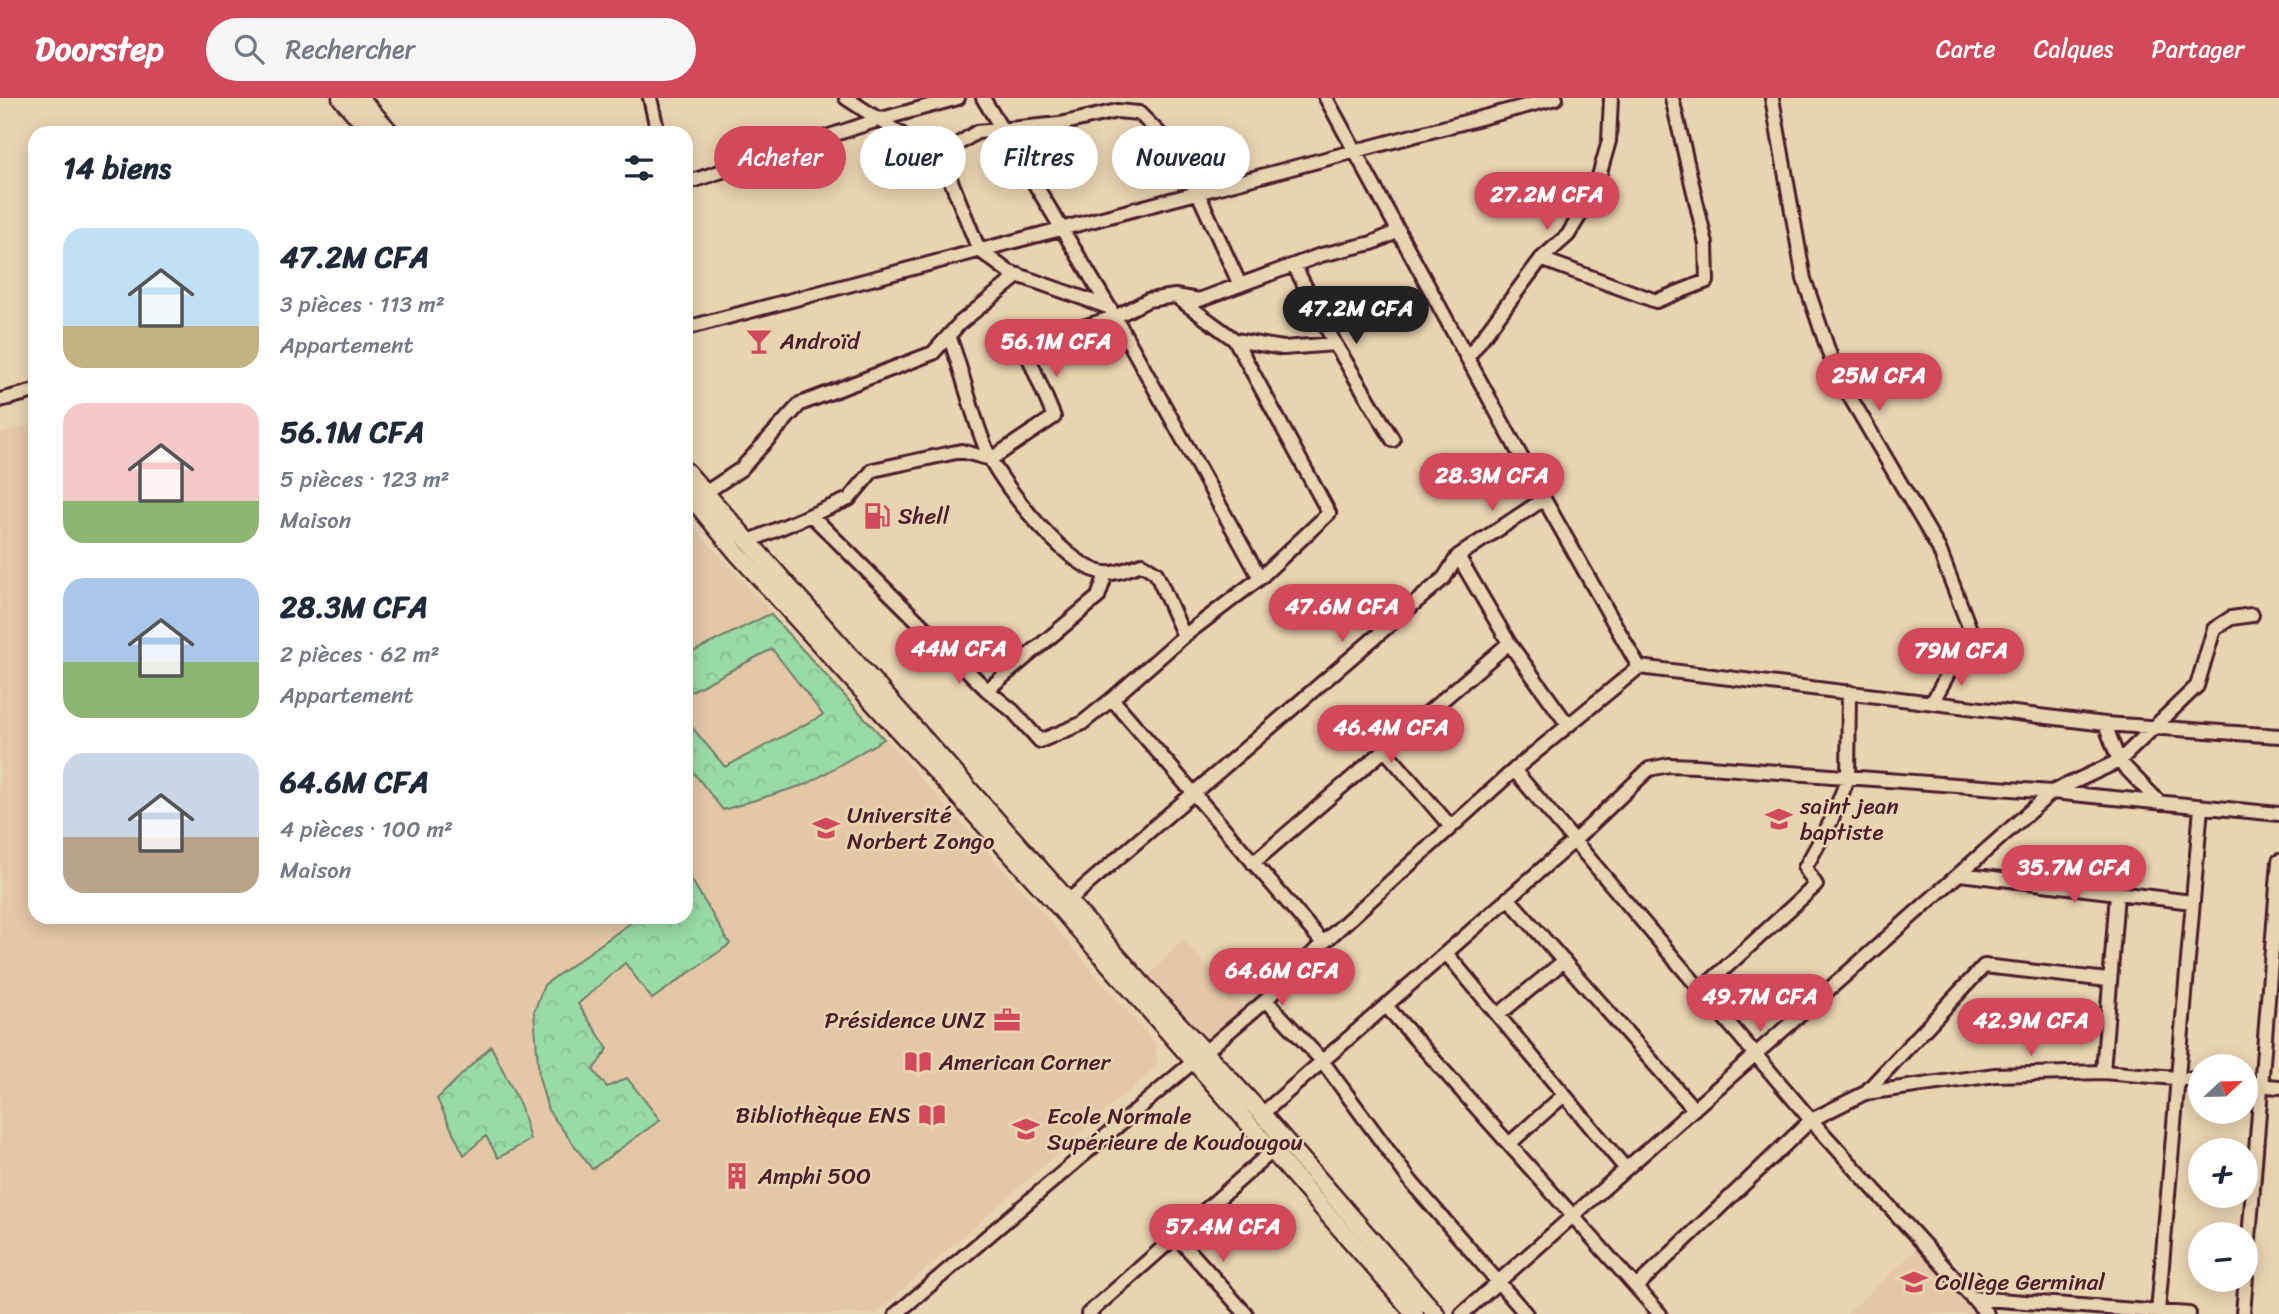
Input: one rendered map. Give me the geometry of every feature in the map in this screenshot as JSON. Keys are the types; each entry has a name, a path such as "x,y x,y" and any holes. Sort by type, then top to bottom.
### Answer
{"main road":[{"path":"341,98 366,126"},
{"path":"360,98 385,126"},
{"path":"693,479 1068,901 1199,1056 1262,1114 1279,1145 1415,1314"},
{"path":"693,500 737,553 1436,1314"}],"street":[{"path":"650,98 656,126"},
{"path":"846,98 888,126"},
{"path":"693,181 878,120 958,98"},
{"path":"983,98 1002,126"},
{"path":"1326,98 1544,499 1639,667"},
{"path":"693,326 1198,193 1354,149 1556,98"},
{"path":"1468,357 1541,259 1568,235 1595,190 1609,141 1611,98"},
{"path":"1541,259 1656,301 1707,281 1706,244 1672,98"},
{"path":"1772,98 1804,279 1836,373 1939,549 1971,632 1933,701"},
{"path":"1046,126 1117,111 1139,113 1166,140 1198,193 1240,285"},
{"path":"954,189 979,250 1009,272 1112,312"},
{"path":"1038,189 1112,312 1260,578"},
{"path":"747,541 849,499 873,470 961,451 990,459 1054,417 1026,351 1030,343 1148,300 1175,296 1199,300 1294,265 1372,243 1399,231"},
{"path":"1294,265 1335,344 1393,440"},
{"path":"705,493 741,469 800,404 933,353 1019,275"},
{"path":"811,514 987,690 1013,711 1040,741 1081,724 1184,636 1260,578 1329,513 1235,340 1175,296"},
{"path":"949,336 990,459 1059,548 1083,566 1106,574 1142,564 1156,573 1184,636"},
{"path":"1235,340 1283,348 1335,344"},
{"path":"0,400 28,393"},
{"path":"1068,901 1444,578 1458,556 1544,499"},
{"path":"1458,556 1509,643 1567,724"},
{"path":"987,690 1098,597 1106,574"},
{"path":"1462,1314 2052,792 2119,761 2197,686 2214,629 2231,618 2252,615"},
{"path":"1253,863 1509,643"},
{"path":"896,1314 1266,1000 1323,943 1514,770 1639,667 2105,724 2279,736"},
{"path":"1702,990 1816,885 1805,868 1831,821 1848,778 1849,692"},
{"path":"1112,699 1323,943"},
{"path":"2105,724 2119,761 2160,803"},
{"path":"1384,749 1451,827"},
{"path":"1262,1114 1575,840 1648,769 1669,765 1696,766 2052,792 2279,814"},
{"path":"1514,770 1811,1120 1987,1314"},
{"path":"2158,1312 2201,807"},
{"path":"2243,1314 2279,861"},
{"path":"1960,874 2192,902"},
{"path":"2103,1072 2108,980 2117,894"},
{"path":"1508,898 1694,1109"},
{"path":"1446,953 1626,1169"},
{"path":"1498,1015 1564,961"},
{"path":"1865,1093 1984,966 2108,980"},
{"path":"1266,1000 1323,1062 1412,1183 1526,1314"},
{"path":"1387,1007 1660,1314"},
{"path":"1636,1287 1811,1120 1865,1093 1995,1075 2103,1072 2188,1079"},
{"path":"2258,1085 2279,1087"},
{"path":"1509,1144 1564,1095"},
{"path":"1088,1314 1279,1145"},
{"path":"1177,1237 1246,1314"},
{"path":"1972,1298 2189,1314"}],"shaded area":[{"name":"Université Norbert Zongo","path":"28,426 28,924 693,924 693,526 1048,919 1156,1044 1157,1066 875,1314 0,1314 0,433"},
{"path":"1183,939 1246,1010 1206,1041 1148,977"},
{"name":"Collège Germinal","path":"1917,1249 1974,1314 1847,1314"}],"green space":[{"path":"770,614 884,739 807,784 723,810 693,772 693,728 725,767 823,715 772,649 693,690 693,652"},
{"path":"693,882 730,944 652,999 625,963 578,1004 608,1049 593,1070 607,1087 627,1078 660,1120 592,1169 548,1110 539,1077 534,1012 544,985 629,924 693,924"},
{"path":"491,1046 521,1107 530,1140 498,1158 486,1136 464,1155 437,1099"}],"place":[{"name":"Androïd","path":"759,341"},
{"name":"Shell","path":"877,516"},
{"name":"saint jean baptiste","path":"1779,819"},
{"name":"Université Norbert Zongo","path":"826,828"},
{"name":"Présidence UNZ","path":"1007,1020"},
{"name":"American Corner","path":"918,1062"},
{"name":"Bibliothèque ENS","path":"932,1115"},
{"name":"Ecole Normale Supérieure de Koudougou","path":"1026,1129"},
{"name":"Amphi 5OO","path":"737,1176"},
{"name":"Collège Germinal","path":"1914,1282"}]}
